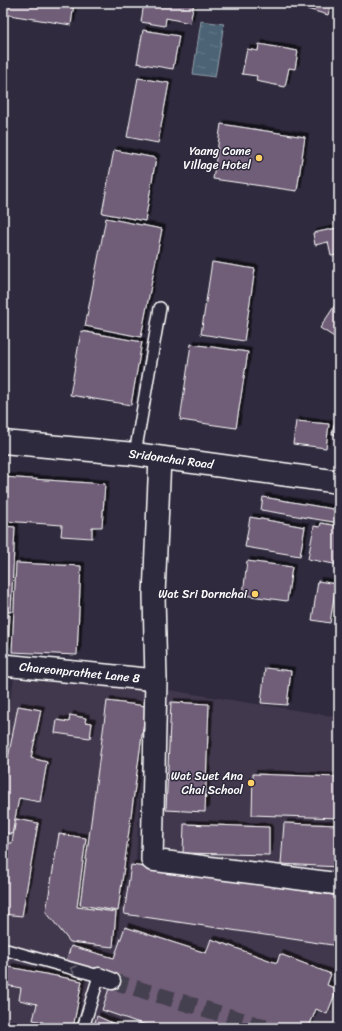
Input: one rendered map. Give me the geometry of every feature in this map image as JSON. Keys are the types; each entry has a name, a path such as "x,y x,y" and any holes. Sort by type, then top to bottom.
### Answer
{"street":[{"name":"Sridonchai Road","path":"3,442 135,454 339,482"},
{"path":"160,458 154,595 156,680 152,860 339,884"},
{"name":"Chareonprathet Lane 8","path":"3,665 156,680"}],"lane":[{"path":"135,454 160,308"},
{"path":"3,949 105,978 83,1028"}],"shaded area":[{"path":"14,679 145,687 136,862 339,886 339,1028 3,1028 3,735"},
{"name":"Wat Suet Ana Chai School","path":"168,690 339,717 339,876 180,858 159,848"}],"water":[{"path":"201,21 224,24 215,77 193,74"}],"building":[{"path":"3,3 74,3 71,25 3,14"},
{"path":"144,3 194,3 190,23 166,18 165,26 141,22"},
{"path":"286,3 331,3 328,15"},
{"path":"143,30 179,36 173,69 137,63"},
{"path":"259,44 298,51 295,69 289,68 285,87 256,81 257,76 242,74 247,49 258,51"},
{"path":"138,78 169,83 158,143 127,137"},
{"name":"Yaang Come Village Hotel","path":"221,124 305,137 297,191 213,179"},
{"path":"114,150 156,158 145,221 102,213"},
{"path":"336,200 339,201 339,220 334,220"},
{"path":"106,218 162,229 141,337 85,326"},
{"path":"337,228 339,255 331,256 328,242 315,245 313,233"},
{"path":"212,262 255,269 244,341 201,334"},
{"path":"339,299 339,340 320,328"},
{"path":"81,331 142,342 131,405 70,395"},
{"path":"191,344 248,352 236,428 180,420"},
{"path":"296,421 329,424 326,448 293,444"},
{"path":"334,424 339,425 339,435 332,434"},
{"path":"3,477 105,484 102,527 92,527 92,538 61,536 62,525 3,521"},
{"path":"263,497 339,510 339,523 261,510"},
{"path":"250,517 305,527 300,556 245,547"},
{"path":"321,523 339,526 339,565 308,559 314,526 320,527"},
{"path":"3,526 15,527 11,612 3,611"},
{"path":"247,561 292,567 287,601 243,595"},
{"path":"16,563 81,566 77,655 12,652"},
{"path":"318,581 336,584 330,623 312,620"},
{"path":"3,615 10,615 8,650 3,649"},
{"path":"265,668 291,671 287,705 261,703"},
{"path":"339,674 339,692 336,692"},
{"path":"107,701 146,706 118,911 80,905"},
{"path":"171,702 209,704 205,812 166,810"},
{"path":"18,706 41,710 31,758 47,762 40,802 19,798 12,834 3,832 3,785"},
{"path":"70,715 86,718 85,722 92,723 90,738 55,733 57,720 69,722"},
{"path":"253,774 339,777 339,818 252,815"},
{"path":"16,819 38,823 22,916 3,914 3,873 9,843 12,843"},
{"path":"284,823 339,825 339,867 281,864"},
{"path":"184,824 269,827 269,855 183,853"},
{"path":"59,834 86,838 77,907 116,912 113,947 70,942 46,912"},
{"path":"131,865 339,896 339,946 124,914"},
{"path":"125,927 206,953 211,939 277,963 280,954 331,974 327,985 337,989 327,1014 316,1009 309,1027 311,1028 154,1028 102,1010 113,976 66,962 71,946 114,958"},
{"path":"9,967 82,981 73,1028 43,1027 43,1022 33,1020 37,1004 19,1000 21,988 5,985"},
{"path":"97,1016 121,1027 93,1028"}],"tunnel":[{"path":"112,981 268,1028"}],"place":[{"name":"Yaang Come Village Hotel","path":"259,158"},
{"name":"Wat Sri Dornchai","path":"255,594"},
{"name":"Wat Suet Ana Chai School","path":"251,783"}]}
